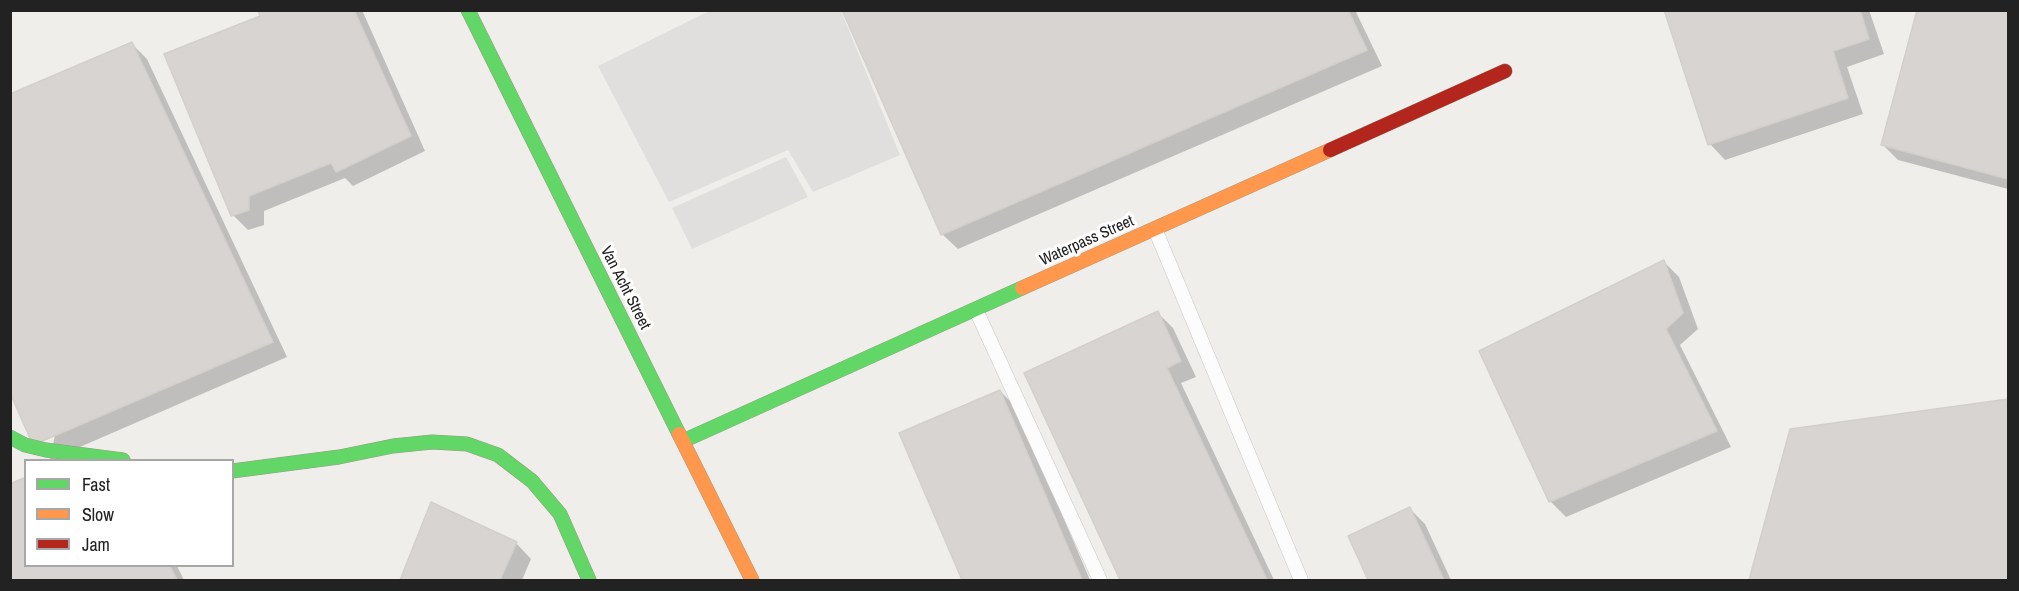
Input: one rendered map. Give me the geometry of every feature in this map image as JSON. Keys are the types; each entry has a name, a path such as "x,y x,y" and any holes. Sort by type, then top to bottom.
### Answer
{"street":[{"name":"Van Acht Street","path":"468,10 752,580"},
{"name":"Waterpass Street","path":"683,441 1505,71"},
{"path":"10,437 26,445 46,450 117,459"},
{"path":"234,471 339,457 393,446 432,442 467,444 498,455 532,481 560,514 589,580"}],"lane":[{"path":"1155,229 1302,580"},
{"path":"976,309 1100,580"}],"shaded area":[{"path":"709,11 841,11 900,155 813,192 788,150 669,202 598,66"},
{"path":"786,157 808,197 692,249 672,208"}],"building":[{"path":"258,10 354,10 411,136 336,172 331,163 249,196 249,210 231,216 164,54 260,16"},
{"path":"842,10 1348,10 1367,50 941,235"},
{"path":"1664,10 1860,10 1869,39 1833,51 1848,98 1708,145"},
{"path":"1917,10 2008,10 2008,179 1881,145"},
{"path":"132,42 273,342 33,445 10,393 10,94"},
{"path":"1664,260 1683,313 1666,329 1717,431 1549,502 1479,351"},
{"path":"1158,311 1181,361 1167,368 1267,580 1120,580 1024,373"},
{"path":"1000,390 1082,580 962,580 899,433"},
{"path":"2008,399 2008,580 1749,580 1790,429"},
{"path":"24,478 24,567 170,567 177,580 10,580 10,484"},
{"path":"431,502 517,542 500,580 400,580"},
{"path":"1410,507 1444,580 1368,580 1348,536"}],"traffic: fast":[{"path":"468,10 679,434"},
{"path":"683,441 1022,288"},
{"path":"10,437 25,445 46,450 115,459"},
{"path":"234,471 339,457 393,446 432,442 467,444 498,455 532,481 560,514 589,580"}],"traffic: slow":[{"path":"1022,288 1330,150"},
{"path":"679,434 752,580"}],"traffic: jam":[{"path":"1330,150 1505,71"}]}
